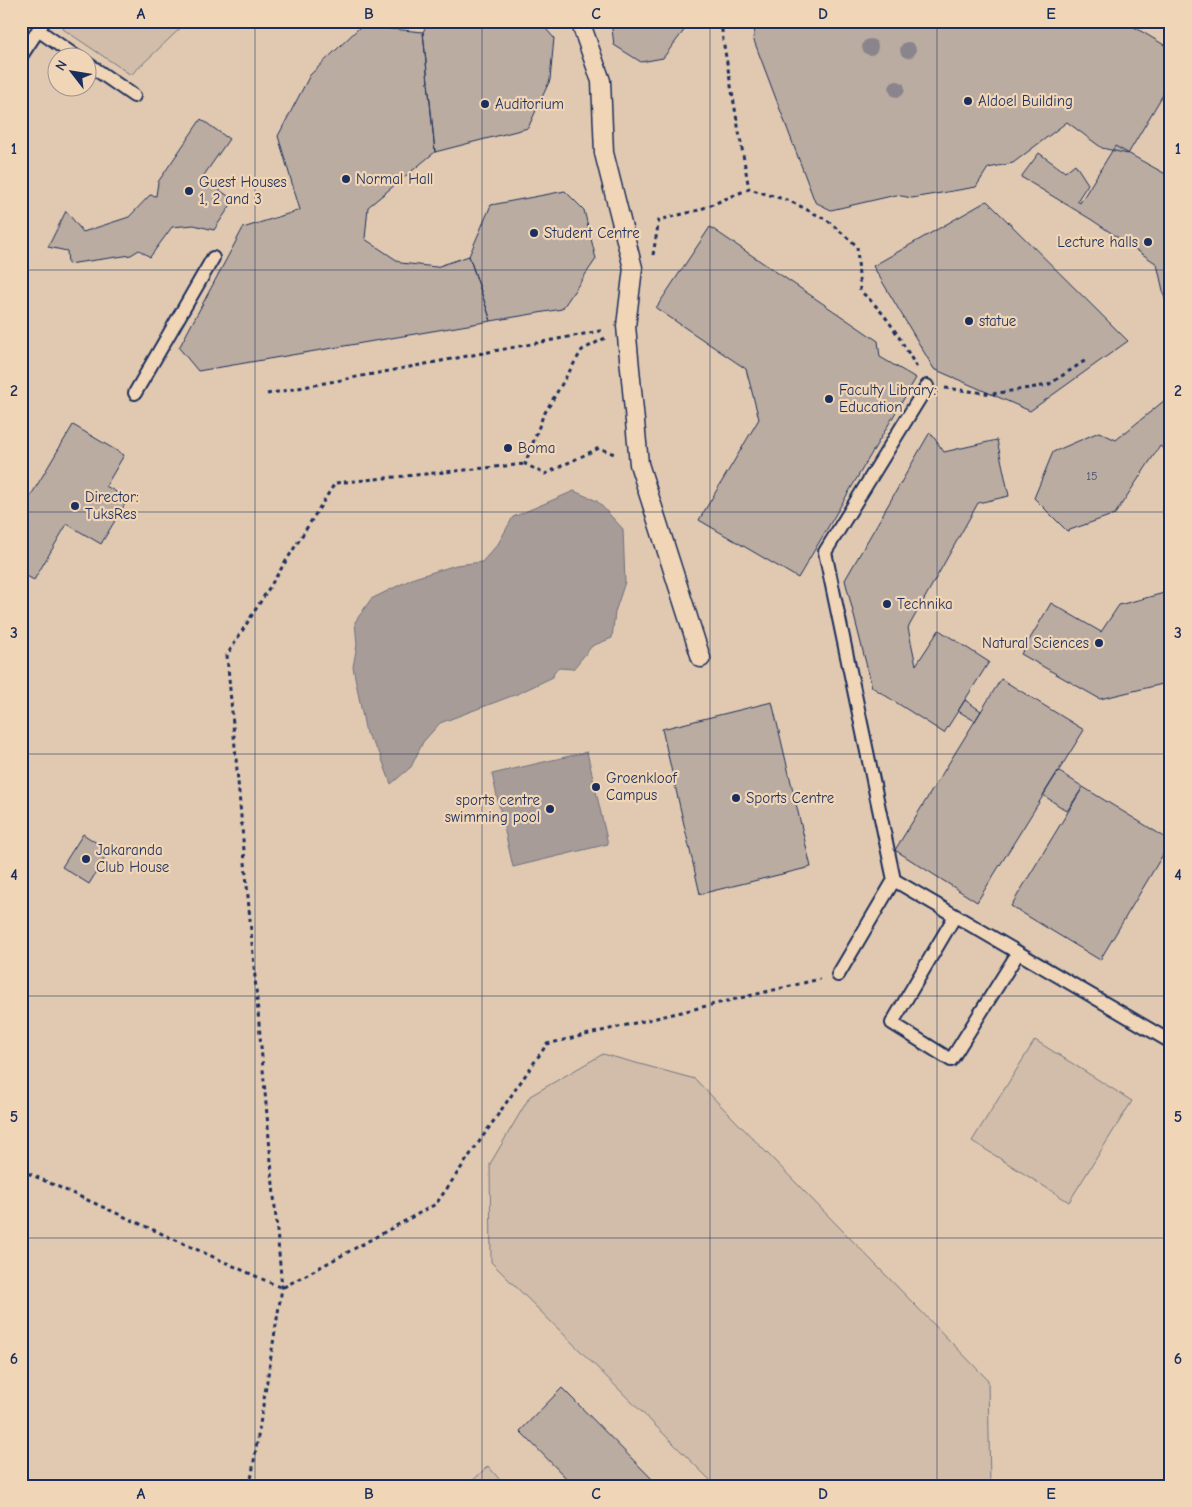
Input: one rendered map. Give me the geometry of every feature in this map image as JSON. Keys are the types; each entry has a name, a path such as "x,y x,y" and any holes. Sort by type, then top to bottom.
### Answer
{"street":[{"path":"580,21 600,82 604,153 633,268 626,326 639,464 701,658"}],"lane":[{"path":"21,56 41,26 66,48"},
{"path":"98,71 134,96"},
{"path":"135,393 213,258"},
{"path":"838,975 894,880 825,552 927,386"},
{"path":"894,880 1171,1042"},
{"path":"955,916 892,1023 951,1060 1018,953"}],"path":[{"path":"722,21 722,40 749,190"},
{"path":"652,262 659,220 699,210 749,190 790,201 827,220 857,246 860,291 876,304 891,322 927,386 992,394 1048,385 1086,360"},
{"path":"267,394 626,326"},
{"path":"525,464 543,416 582,350 626,326"},
{"path":"250,1486 282,1288 227,655 335,483 525,464 545,474 599,448 639,464"},
{"path":"21,868 23,872 21,878"},
{"path":"282,1288 436,1204 547,1044 838,975"},
{"path":"21,1170 282,1288"}],"shaded area":[{"name":"Groenkloof Campus","path":"21,21 1171,21 1171,1486 21,1486"},
{"path":"68,21 188,21 131,75 98,53 98,48 91,48 63,29"},
{"path":"574,491 597,501 623,529 625,582 615,612 612,638 592,646 573,669 559,668 554,672 553,677 517,694 440,723 423,742 411,767 391,784 380,754 366,733 353,667 357,645 355,622 371,599 414,578 456,565 482,562 498,544 513,517"},
{"name":"sports centre swimming pool","path":"587,752 608,844 513,867 492,774"},
{"path":"1035,1040 1132,1101 1069,1202 972,1141"},
{"path":"603,1054 695,1079 988,1380 990,1486 716,1486 491,1262 490,1164 530,1096"},
{"path":"488,1466 505,1486 467,1486"}],"building":[{"name":"Auditorium","path":"429,21 539,21 554,38 550,80 528,128 435,152 423,32"},
{"path":"611,21 688,21 689,24 663,58 641,62 614,45"},
{"name":"Aldoel Building","path":"757,21 1124,21 1171,49 1171,81 1128,154 1102,148 1067,122 1013,163 988,168 976,187 912,198 896,195 831,210 815,202 753,38"},
{"name":"Normal Hall","path":"361,26 423,32 435,152 368,207 365,239 401,263 436,267 469,256 491,321 198,371 179,348 243,228 300,210 278,136 310,75"},
{"name":"Guest Houses 1, 2 and 3","path":"201,119 229,139 202,178 234,200 214,230 194,225 172,227 150,257 139,250 131,255 68,264 67,251 48,247 66,211 83,232 129,217 150,195 156,196 158,182"},
{"name":"Lecture halls","path":"1115,146 1171,177 1171,326 1157,264 1092,220 1021,177 1039,153 1065,172 1075,164 1088,184 1077,201 1080,203"},
{"name":"Student Centre","path":"565,191 584,210 596,259 562,309 491,321 469,256 491,205"},
{"path":"987,201 1128,341 1030,411 934,369 873,266"},
{"name":"Faculty Library: Education","path":"710,227 878,341 880,357 916,378 798,578 699,520 759,419 746,369 656,308"},
{"path":"1171,395 1171,454 1160,446 1115,514 1067,531 1034,498 1053,452 1099,432 1116,440"},
{"name":"Director: TuksRes","path":"73,425 124,455 106,486 128,499 101,544 67,524 34,580 21,573 21,512"},
{"name":"Technika","path":"930,432 944,452 997,440 1009,496 978,503 908,628 916,665 939,630 989,662 944,733 872,687 845,580"},
{"name":"Natural Sciences","path":"1168,592 1171,594 1171,682 1100,699 1021,654 1051,603 1101,632 1119,605"},
{"path":"1001,679 1084,730 977,902 895,850"},
{"path":"965,700 981,711 975,721 958,711"},
{"name":"Sports Centre","path":"772,702 811,867 700,894 662,729"},
{"path":"1058,771 1083,787 1067,811 1043,795"},
{"path":"1083,787 1171,841 1100,960 1011,906"},
{"name":"Jakaranda Club House","path":"83,834 109,851 89,884 62,867"},
{"path":"562,1388 659,1486 574,1486 520,1431"}],"place":[{"name":"Aldoel Building","path":"968,101"},
{"name":"Auditorium","path":"485,104"},
{"name":"Normal Hall","path":"346,179"},
{"name":"Guest Houses 1, 2 and 3","path":"189,191"},
{"name":"Student Centre","path":"534,233"},
{"name":"Lecture halls","path":"1148,242"},
{"name":"statue","path":"969,321"},
{"name":"Faculty Library: Education","path":"829,399"},
{"name":"Boma","path":"508,448"},
{"name":"Director: TuksRes","path":"75,506"},
{"name":"Technika","path":"887,604"},
{"name":"Natural Sciences","path":"1099,643"},
{"name":"Groenkloof Campus","path":"596,787"},
{"name":"Sports Centre","path":"736,798"},
{"name":"sports centre swimming pool","path":"550,809"},
{"name":"Jakaranda Club House","path":"86,859"}]}
